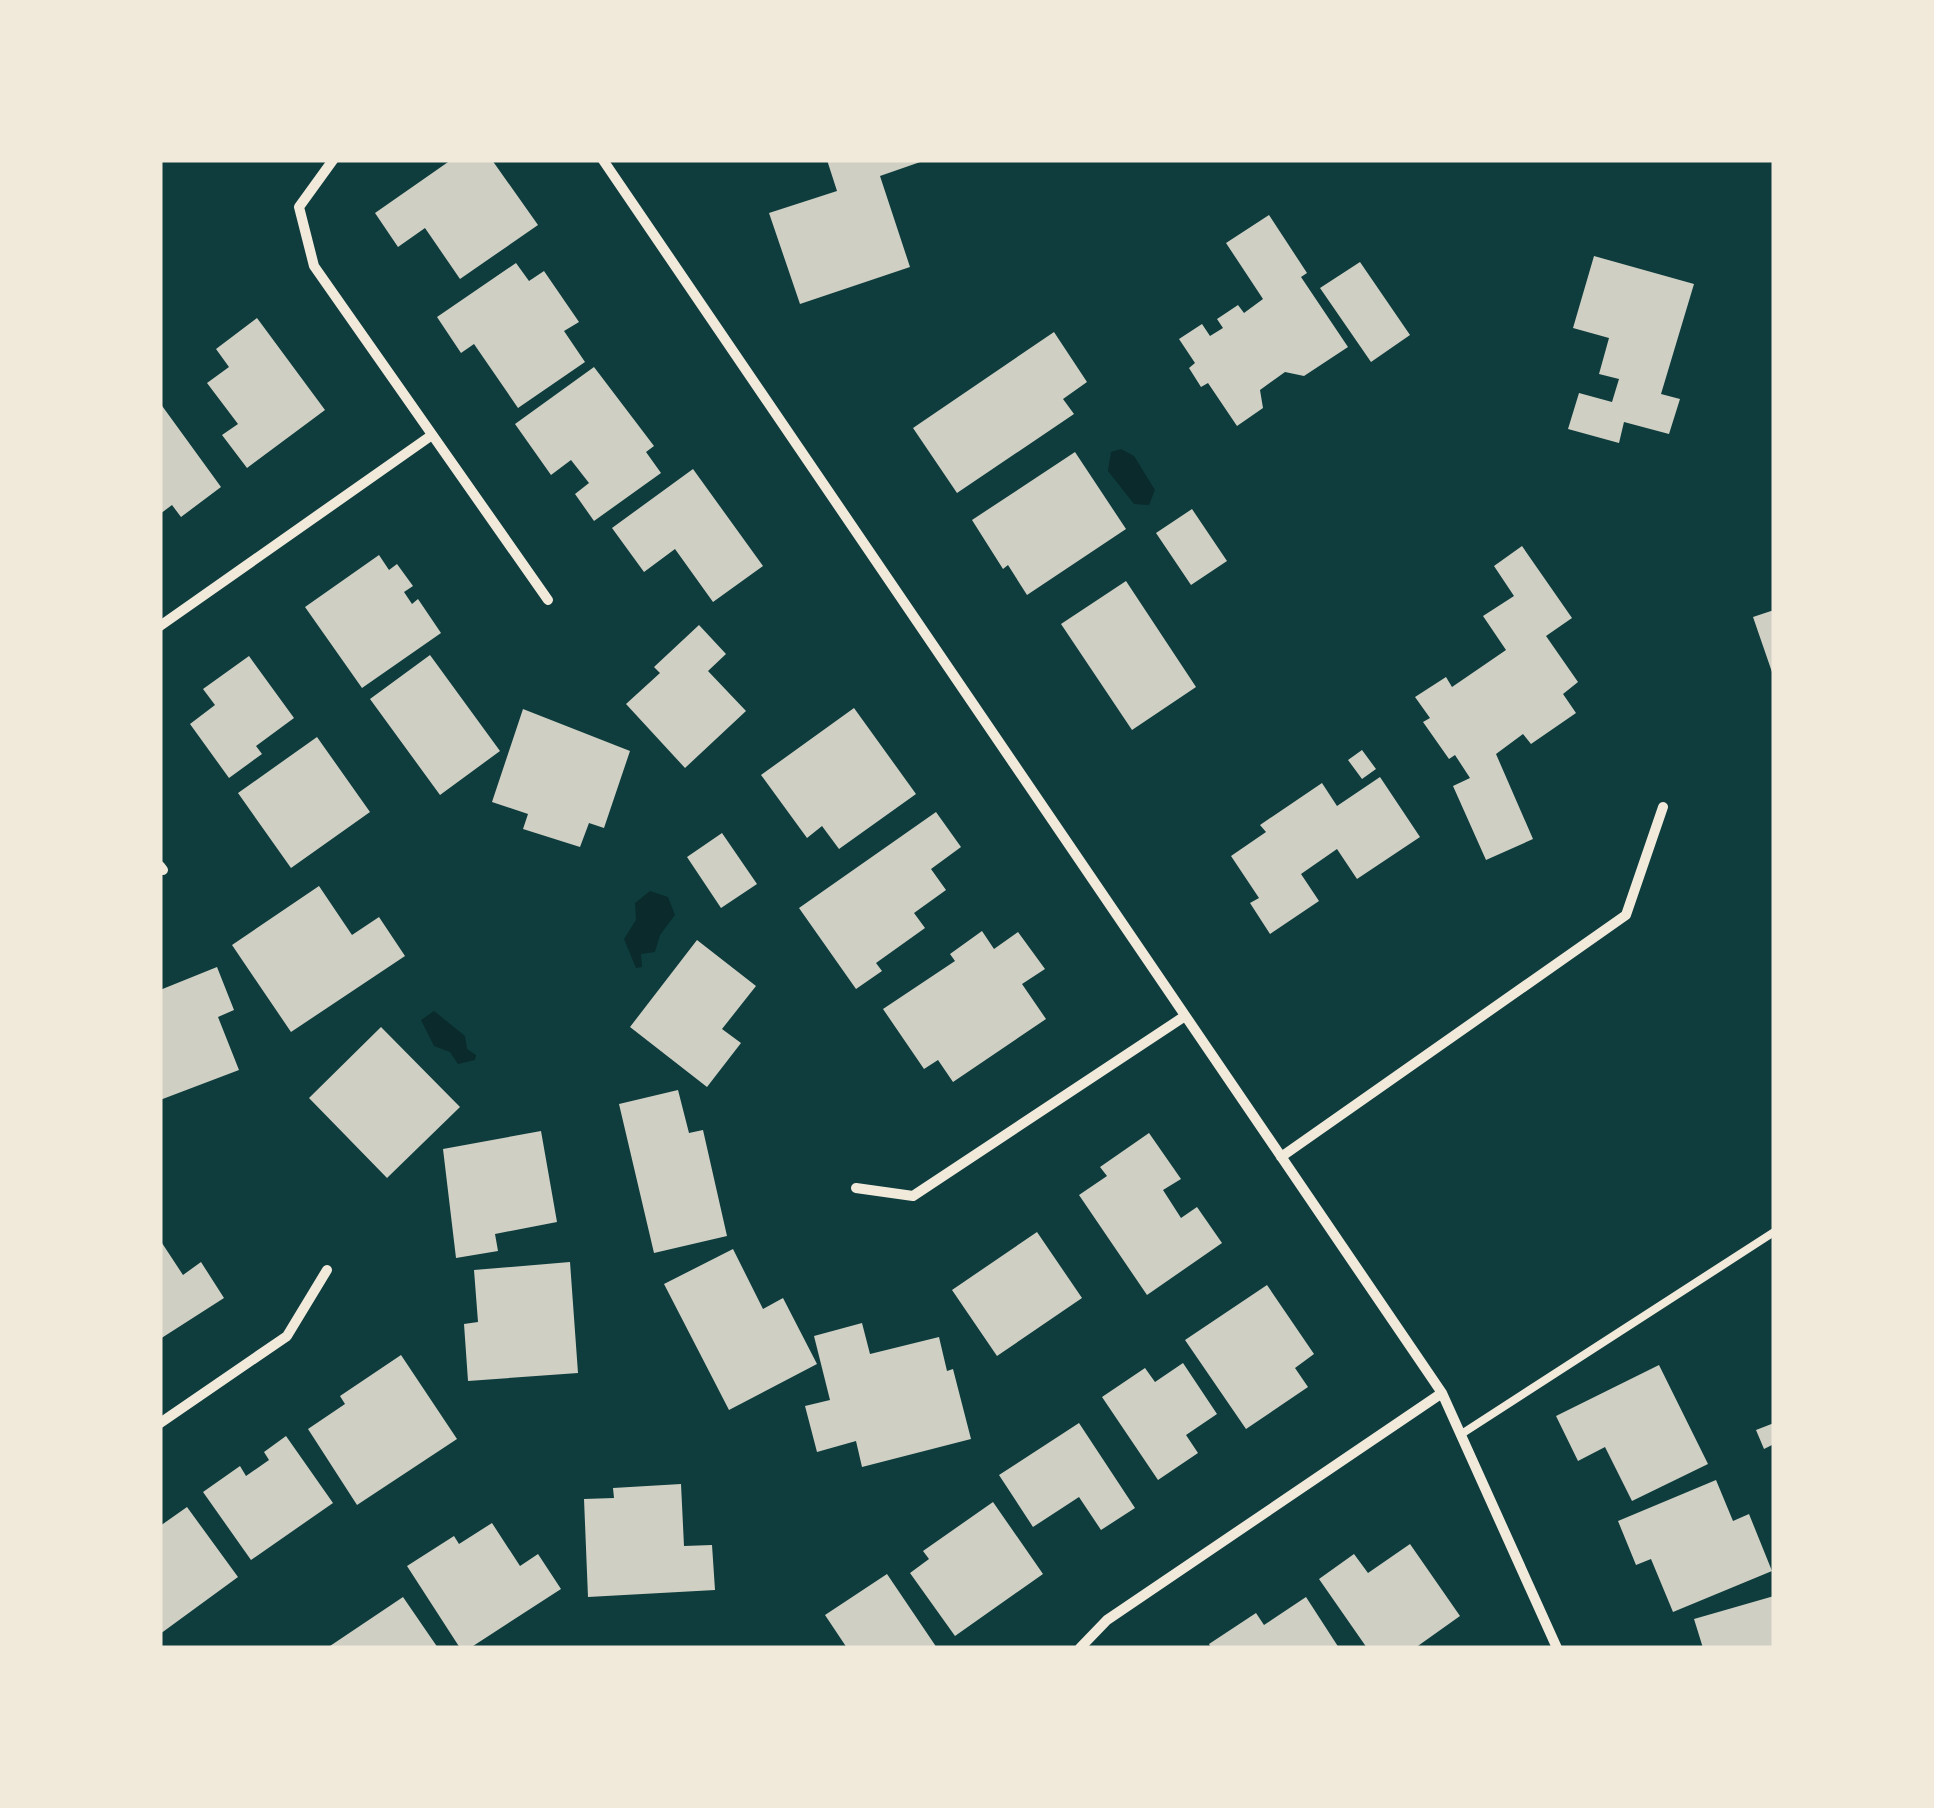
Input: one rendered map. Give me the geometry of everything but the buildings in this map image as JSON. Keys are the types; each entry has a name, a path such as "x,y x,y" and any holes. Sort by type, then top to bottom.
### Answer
{"street":[{"path":"333,160 299,207 314,266 548,600"},
{"path":"602,160 1442,1393 1558,1648"},
{"path":"160,626 432,436"},
{"path":"1280,1157 1626,915 1663,806"},
{"path":"856,1188 912,1196 1185,1016"},
{"path":"160,1423 287,1336 327,1270"},
{"path":"1080,1648 1107,1620 1442,1393"}],"lane":[{"path":"1463,1433 1774,1232"}],"water":[{"path":"1121,449 1134,456 1155,490 1149,505 1134,504 1108,471 1111,452"},
{"path":"650,891 668,897 675,915 660,935 655,952 641,954 642,967 636,968 624,939 636,920 635,903"},
{"path":"434,1011 465,1036 467,1049 476,1055 475,1060 458,1064 450,1052 434,1046 421,1020"}]}
